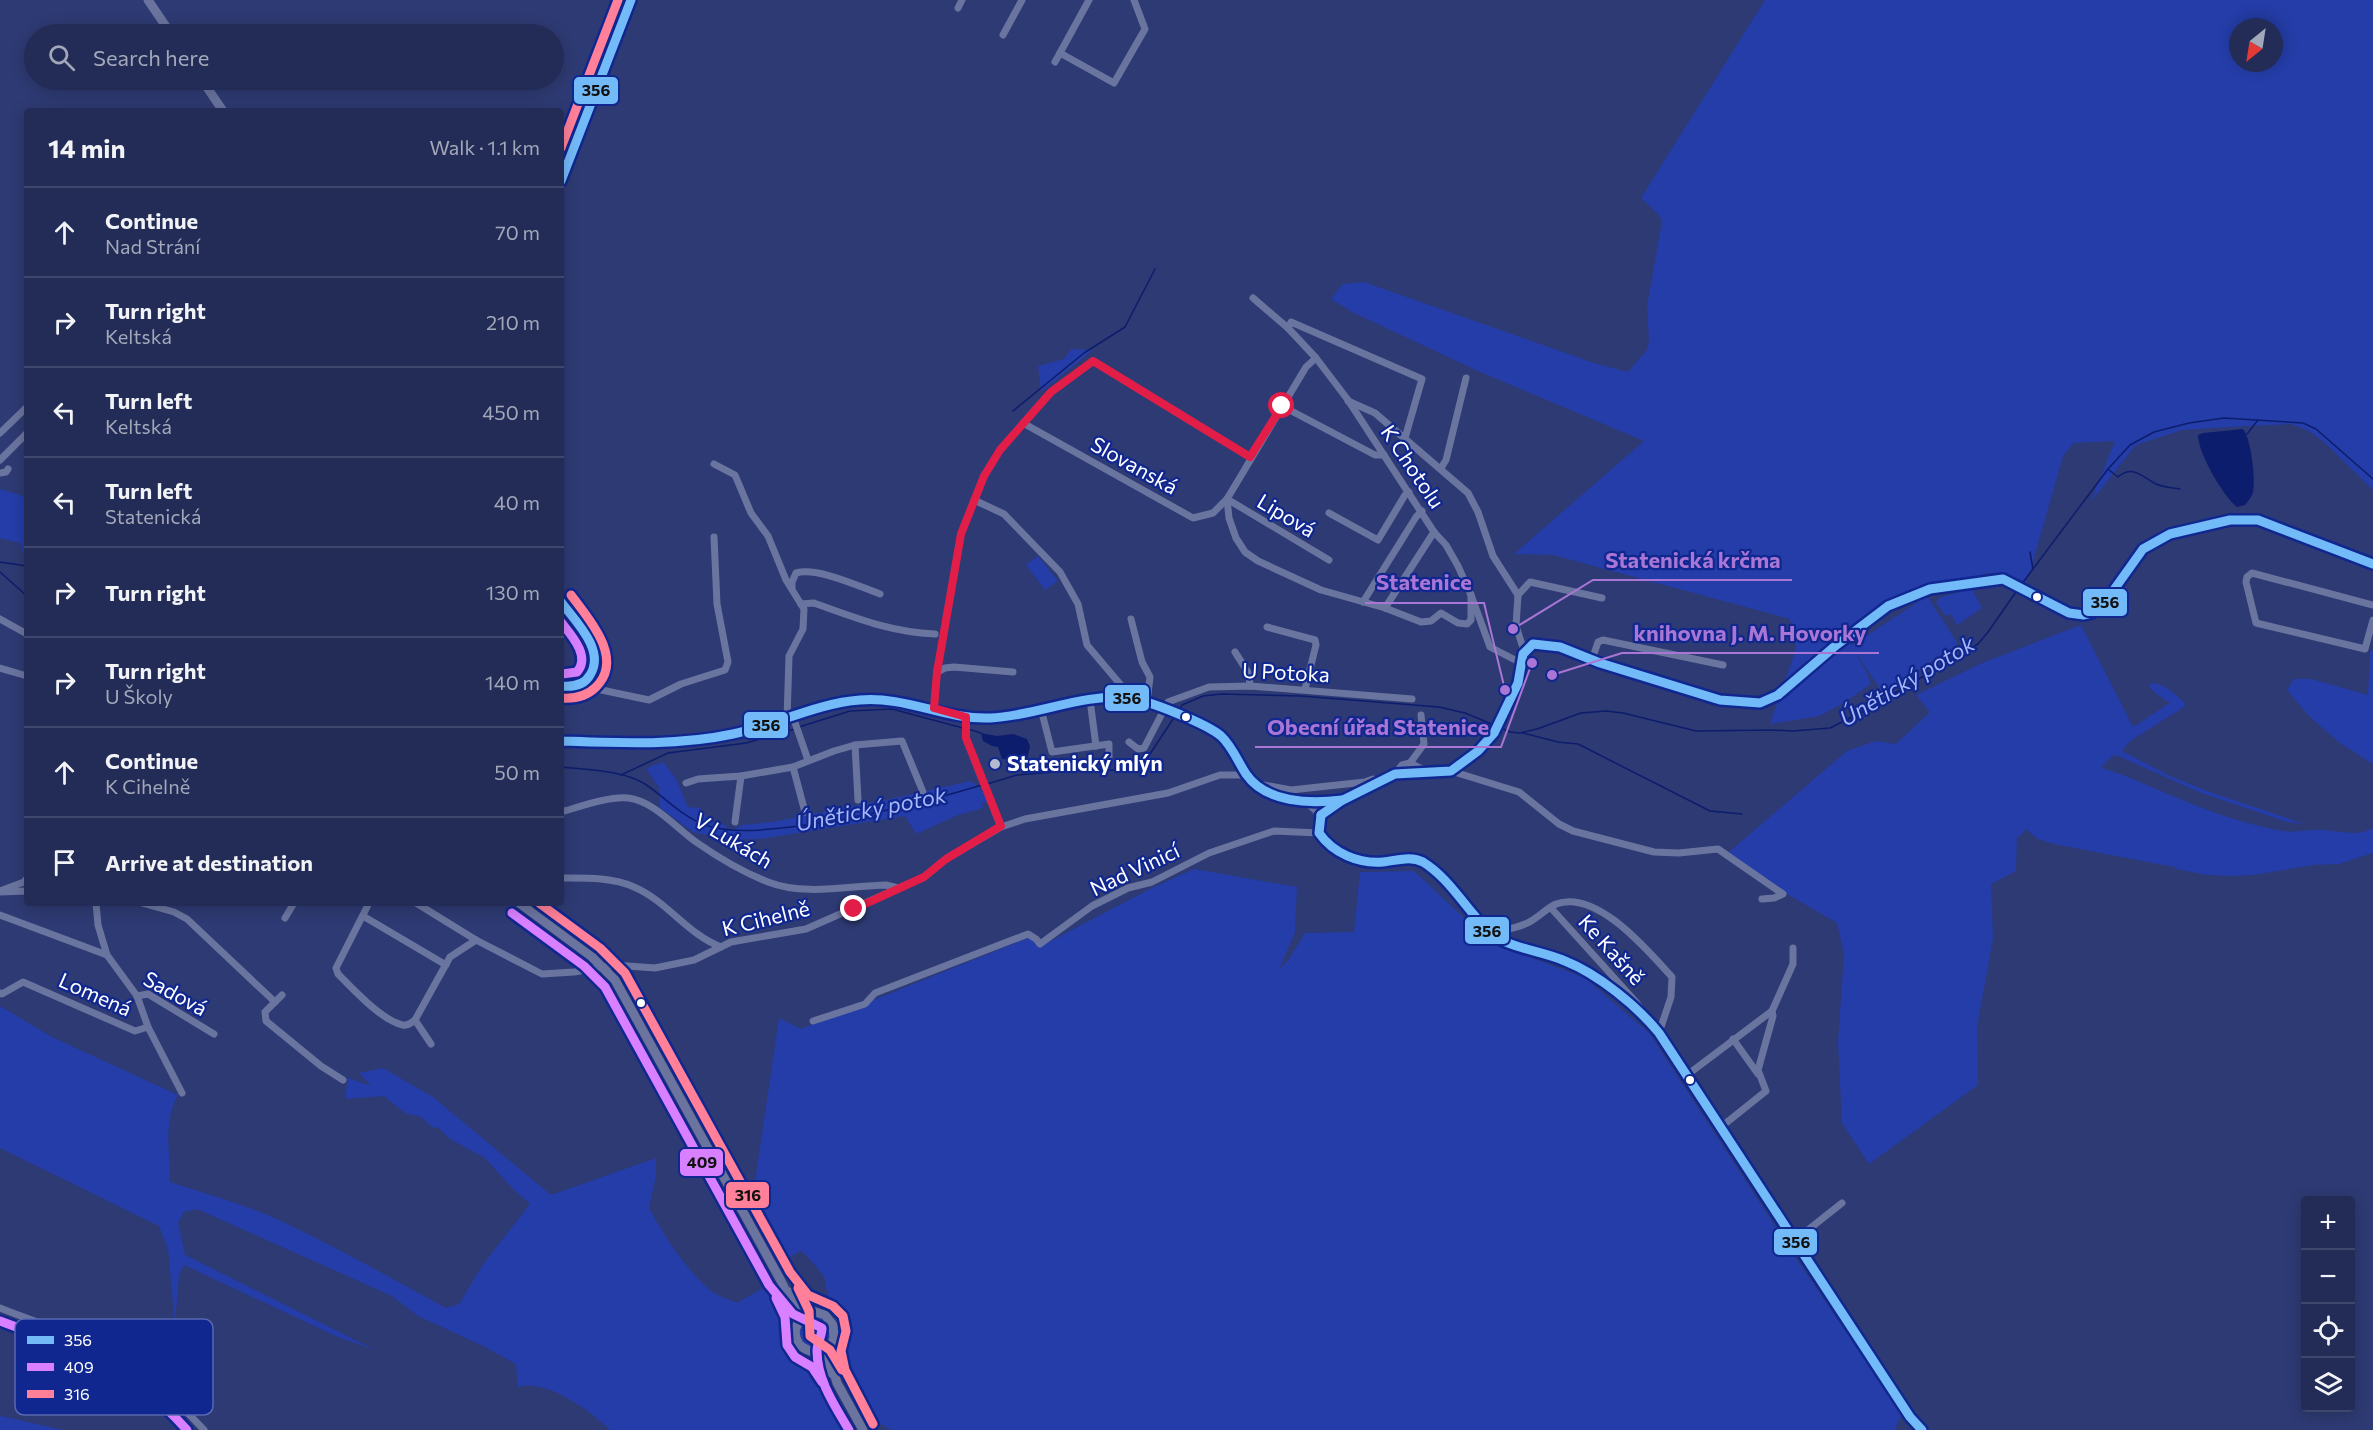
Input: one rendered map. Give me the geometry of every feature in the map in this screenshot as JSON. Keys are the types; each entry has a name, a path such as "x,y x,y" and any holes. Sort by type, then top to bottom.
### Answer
{"main road":[{"path":"148,0 164,24"},
{"path":"154,0 166,24"},
{"path":"564,173 631,0"},
{"path":"209,90 221,108"},
{"path":"564,606 593,649 596,660 593,672 585,682 573,687 564,686"},
{"path":"523,906 603,967 630,1005 780,1279 796,1314 798,1340 803,1347 821,1358 863,1430"},
{"path":"780,1279 800,1304 828,1318 833,1325 835,1334 828,1352 837,1383"},
{"path":"798,1323 806,1315 817,1313"},
{"path":"812,1351 825,1349 830,1345"}],"street":[{"path":"958,8 963,0"},
{"path":"1003,35 1022,0"},
{"path":"1055,62 1089,0"},
{"path":"1060,53 1114,83 1145,29 1134,0"},
{"name":"K Chotolu","path":"1254,298 1289,325 1348,400 1434,532 1446,545 1471,595 1490,647 1521,663"},
{"path":"1289,325 1422,379 1405,438"},
{"path":"1316,358 1306,367 1250,457 1227,500 1229,518 1236,538 1245,552 1258,561 1321,590 1385,608 1421,622 1431,621 1441,613 1458,624 1467,624 1471,620 1471,595"},
{"path":"934,708 937,672 961,534 984,476 1000,450 1051,392 1093,361 1250,457"},
{"path":"1441,468 1446,460 1466,378"},
{"path":"1348,400 1375,414 1468,493 1478,512 1493,556 1518,595 1516,626 1524,651 1518,683 1494,732 1478,751 1451,771"},
{"path":"1282,406 1375,455 1384,456"},
{"path":"0,433 24,410"},
{"name":"Slovanská","path":"1023,423 1193,518 1213,513 1227,500"},
{"path":"0,460 24,436"},
{"path":"714,464 735,475 751,513 768,536 792,589 804,609 802,629 789,656 790,718 798,729 808,760"},
{"path":"0,473 8,469"},
{"path":"1329,513 1378,540 1409,492"},
{"path":"974,500 1004,514 1060,572 1078,604 1087,645 1129,698"},
{"name":"Lipová","path":"1227,500 1329,560"},
{"path":"1363,602 1422,511"},
{"path":"1524,651 1531,645 1539,643 1560,646 1592,660 1720,700 1760,703 1778,695 1867,621 1897,601 1930,589 1999,579 2026,589 2075,615 2092,613 2103,605 2137,555 2151,542 2170,534 2230,520 2258,520 2373,564"},
{"path":"1385,608 1434,532"},
{"path":"585,682 592,688 649,700 681,684 725,670 728,662 717,604 714,537"},
{"path":"792,589 796,573 806,572 880,594"},
{"path":"2373,604 2252,573 2247,577 2246,582 2256,623 2365,649 2373,620"},
{"path":"1518,595 1530,582 1602,598"},
{"path":"801,604 814,603 884,628 910,633 935,634"},
{"path":"0,619 24,632"},
{"path":"1131,619 1142,662 1150,677 1147,702"},
{"path":"1267,627 1315,640 1316,645 1305,689"},
{"path":"1592,660 1598,642 1603,640 1723,665"},
{"path":"1235,652 1249,674 1250,686"},
{"path":"937,672 945,668 1013,672"},
{"path":"0,669 24,675"},
{"name":"U Potoka","path":"1167,710 1168,702 1209,687 1250,686 1305,689 1412,699"},
{"path":"564,741 634,743 683,740 753,729 826,705 872,699 899,699 966,717 988,718 1090,700 1129,698 1147,702 1219,734 1252,783 1262,790 1306,802 1341,801"},
{"path":"1090,700 1096,746"},
{"path":"1041,709 1052,752 1108,744 1109,758"},
{"path":"1129,742 1138,749 1144,748 1167,710"},
{"path":"1410,764 1424,744 1421,716"},
{"path":"966,717 966,730 1001,826"},
{"path":"686,783 698,779 741,777 793,767 855,745 902,741 922,792"},
{"path":"855,745 858,800"},
{"path":"1395,774 1402,765 1410,764 1430,773"},
{"path":"793,767 805,812"},
{"path":"1762,898 1774,898 1783,894 1718,849 1679,853 1654,852 1573,831 1559,824 1519,792 1451,771 1395,774 1341,801 1321,815 1319,833 1327,844 1342,854 1380,862 1406,858 1421,861 1444,879 1489,933 1502,941 1566,961 1594,976 1645,1016 1687,1075 1910,1417 1922,1430"},
{"name":"K Cihelně","path":"421,906 476,940 542,974 614,965 655,968 694,960 731,942 806,929 924,877 946,859 1001,826 1025,819 1168,793 1220,776 1247,775"},
{"path":"735,822 741,777"},
{"path":"1252,783 1291,790 1373,779 1380,781"},
{"name":"V Lukách","path":"564,811 630,798 642,802 703,846 767,882 801,888 886,885 898,888"},
{"path":"1306,802 1321,815"},
{"name":"Nad Vinicí","path":"813,1021 865,1004 875,993 1028,934 1040,945 1092,906 1128,888 1152,882 1209,853 1274,831 1319,833"},
{"path":"564,878 611,880 634,886 653,898 682,923 711,943 721,947"},
{"path":"0,891 24,882"},
{"path":"0,891 24,891"},
{"path":"1489,933 1526,924 1556,904 1582,902 1605,915 1639,941 1672,977 1671,997 1659,1033"},
{"name":"Sadová","path":"96,906 98,925 107,955 136,996 148,994 214,1034"},
{"path":"153,906 188,919 275,1002"},
{"path":"285,918 292,906"},
{"path":"368,906 338,961 336,968 338,975 369,1006 402,1025 408,1025 416,1020 450,957 476,940"},
{"name":"Ke Kašně","path":"1551,908 1636,1002 1645,1016"},
{"path":"0,915 107,955"},
{"path":"363,916 446,965"},
{"path":"1687,1075 1772,1011 1793,964 1793,948"},
{"name":"Lomená","path":"0,993 23,982 135,1031 148,1027 136,996"},
{"path":"282,995 265,1012 266,1021 321,1066 343,1080"},
{"path":"1759,1076 1759,1065 1773,1016 1772,1011"},
{"path":"416,1020 431,1044"},
{"path":"148,1027 182,1093"},
{"path":"1721,1127 1766,1091 1766,1087 1733,1039"},
{"path":"1794,1241 1842,1203"},
{"path":"0,1308 28,1319"},
{"path":"189,1415 204,1430"}],"shaded area":[{"path":"1765,0 2373,0 2373,490 2325,443 2309,431 2291,424 2247,426 2182,430 2136,445 2090,503 2115,441 2074,443 2063,456 2025,584 1987,573 1906,597 1846,633 1871,684 1842,704 1819,716 1770,724 1796,649 1790,619 1553,555 1514,554 1644,441 1478,371 1352,312 1331,299 1343,284 1364,282 1594,363 1628,372 1647,350 1649,341 1647,306 1662,221 1659,215 1641,198"},
{"path":"1071,349 1093,350 1041,392 1038,366 1064,359"},
{"path":"2243,429 2250,450 2254,487 2252,496 2245,505 2237,507 2212,474 2202,452 2198,435"},
{"path":"0,489 24,496 24,557 20,543 0,538"},
{"path":"1038,556 1058,581 1045,590 1026,565"},
{"path":"1972,589 1982,608 1957,625 1951,614 1946,616 1936,603 1940,597"},
{"path":"1927,596 1958,644 1883,693 1851,646"},
{"path":"2081,625 2133,727 2170,703 2155,693 2149,686 2151,683 2165,687 2185,703 2181,709 2130,741 2122,751 2172,777 2304,824 2287,822 2199,792 2116,755 2101,768 2216,813 2270,828 2288,831 2319,830 2355,833 2373,828 2373,853 2339,864 2313,865 2254,875 2207,875 2054,844 2038,839 2028,831 2028,828 2017,838 2016,871 1991,884 1993,938 1977,1027 1978,1085 1869,1164 1842,1123 1838,1042 1844,954 1837,923 1723,857 1847,751 1875,741 1896,744 1930,712 1916,695 1982,663"},
{"path":"2370,651 2373,651 2373,764 2340,743 2309,716 2287,690 2294,679 2311,679 2368,695"},
{"path":"981,733 997,736 1013,734 1027,739 1030,746 1027,760 1002,759 998,747 983,741"},
{"path":"663,762 676,779 688,807 699,808 711,822 726,825 727,829 890,799 971,781 981,789 988,802 982,803 983,808 958,815 916,834 905,816 760,839 727,840 693,832 660,808 659,788 646,768"},
{"path":"1194,869 1297,887 1295,932 1279,970 1289,959 1305,933 1354,932 1360,872 1414,871 1490,942 1585,978 1649,1033 1799,1263 1902,1414 1895,1430 891,1430 879,1423 856,1400 835,1358 839,1322 830,1305 824,1276 800,1251 782,1262 775,1255 753,1195 779,1018 801,1029 1028,938 1045,944 1152,888"},
{"path":"0,1006 52,1037 178,1095 170,1115 170,1182 266,1214 446,1308 459,1304 482,1266 530,1204 485,1158 450,1139 439,1128 432,1127 421,1117 405,1113 384,1096 345,1099 348,1078 371,1086 359,1073 383,1068 433,1097 551,1195 656,1158 656,1176 649,1208 676,1252 702,1282 714,1293 724,1298 737,1303 765,1287 783,1309 791,1343 820,1371 851,1430 610,1430 592,1414 567,1398 542,1387 529,1385 518,1387 516,1364 418,1316 392,1296 197,1209 184,1212 178,1223 185,1255 375,1350 338,1337 184,1265 179,1275 175,1319 168,1249 159,1226 0,1148"},
{"path":"815,1317 825,1322 830,1332 825,1342 815,1347 805,1342 800,1332 805,1322"},
{"path":"1,1416 63,1430 0,1430"}],"waterway":[{"path":"1013,411 1084,353 1125,327 1155,269"},
{"name":"Únětický potok","path":"2021,585 2108,469 2130,445 2154,432 2189,423 2224,418 2303,423 2316,429 2373,479"},
{"path":"2247,434 2258,420"},
{"path":"2109,470 2118,477 2123,473 2133,472 2159,485 2180,489"},
{"path":"2030,552 2033,569"},
{"name":"Únětický potok","path":"0,562 24,566"},
{"path":"0,572 24,593"},
{"name":"Únětický potok","path":"1501,728 1520,733 1581,713 1606,711 1696,731 1793,731 1830,728 1868,709 1978,644 2018,589"},
{"name":"Únětický potok","path":"1178,712 1182,705 1203,696 1222,694 1301,696 1439,707 1465,713 1494,725"},
{"path":"799,727 850,711 892,709 963,728"},
{"name":"Únětický potok","path":"987,784 1017,775 1090,769 1127,771 1146,760 1175,716"},
{"path":"621,775 668,753 746,743 795,729"},
{"path":"968,729 981,733"},
{"path":"1523,733 1558,742 1578,744 1710,811 1742,814"},
{"name":"Únětický potok","path":"564,767 604,771 636,779 697,821 716,828 737,830 780,828 839,820 911,805 982,785"}],"transit line":[{"name":"316","path":"564,140 618,0"},
{"name":"356","path":"564,173 631,0"},
{"name":"356","path":"1321,815 1341,801 1395,774 1451,771 1478,751 1494,733 1518,683 1523,654 1533,644 1560,647 1600,663 1720,700 1760,703 1778,695 1834,647 1888,606 1930,589 2003,579 2069,613 2084,615 2092,613 2103,605 2143,549 2170,534 2230,520 2258,520 2373,564"},
{"name":"316","path":"564,698 580,697 596,687 604,676 607,664 601,639 571,595"},
{"name":"356","path":"564,606 587,636 594,656 594,665 587,679 581,684 564,686"},
{"name":"409","path":"564,626 578,646 582,659 577,672 564,674"},
{"name":"356","path":"564,741 647,743 712,738 749,730 828,705 860,700 894,701 974,718 990,718 1094,699 1129,698 1163,708 1214,731 1228,744 1246,774 1265,791 1303,801 1342,800"},
{"name":"356","path":"1321,815 1319,833 1331,846 1347,856 1364,861 1383,862 1408,859 1423,862 1444,879 1492,935 1509,944 1556,958 1591,974 1616,992 1650,1023 1659,1033 1910,1417 1922,1430"},
{"name":"316","path":"543,906 600,948 625,973 790,1272 808,1295 833,1306 843,1316 846,1331 841,1351 845,1370 873,1424"},
{"name":"409","path":"512,913 584,966 605,987 769,1285 793,1314 822,1328 817,1351 820,1372 849,1430"},
{"name":"316","path":"798,1288 809,1311 810,1336 830,1350 842,1370"},
{"name":"409","path":"776,1298 785,1317 787,1345 795,1357 812,1367 822,1382"},
{"name":"409","path":"0,1321 15,1327"},
{"name":"409","path":"173,1415 187,1430"}],"place":[{"name":"Statenická krčma","path":"1513,629"},
{"name":"Obecní úřad Statenice","path":"1532,663"},
{"name":"knihovna J. M. Hovorky","path":"1552,675"},
{"name":"Statenice","path":"1505,690"},
{"name":"Statenický mlýn","path":"995,764"}],"route":[{"path":"854,909 924,877 946,859 1001,826 966,738 966,717 934,708 937,672 961,534 984,476 1000,450 1051,392 1093,361 1250,457 1282,406"}]}
